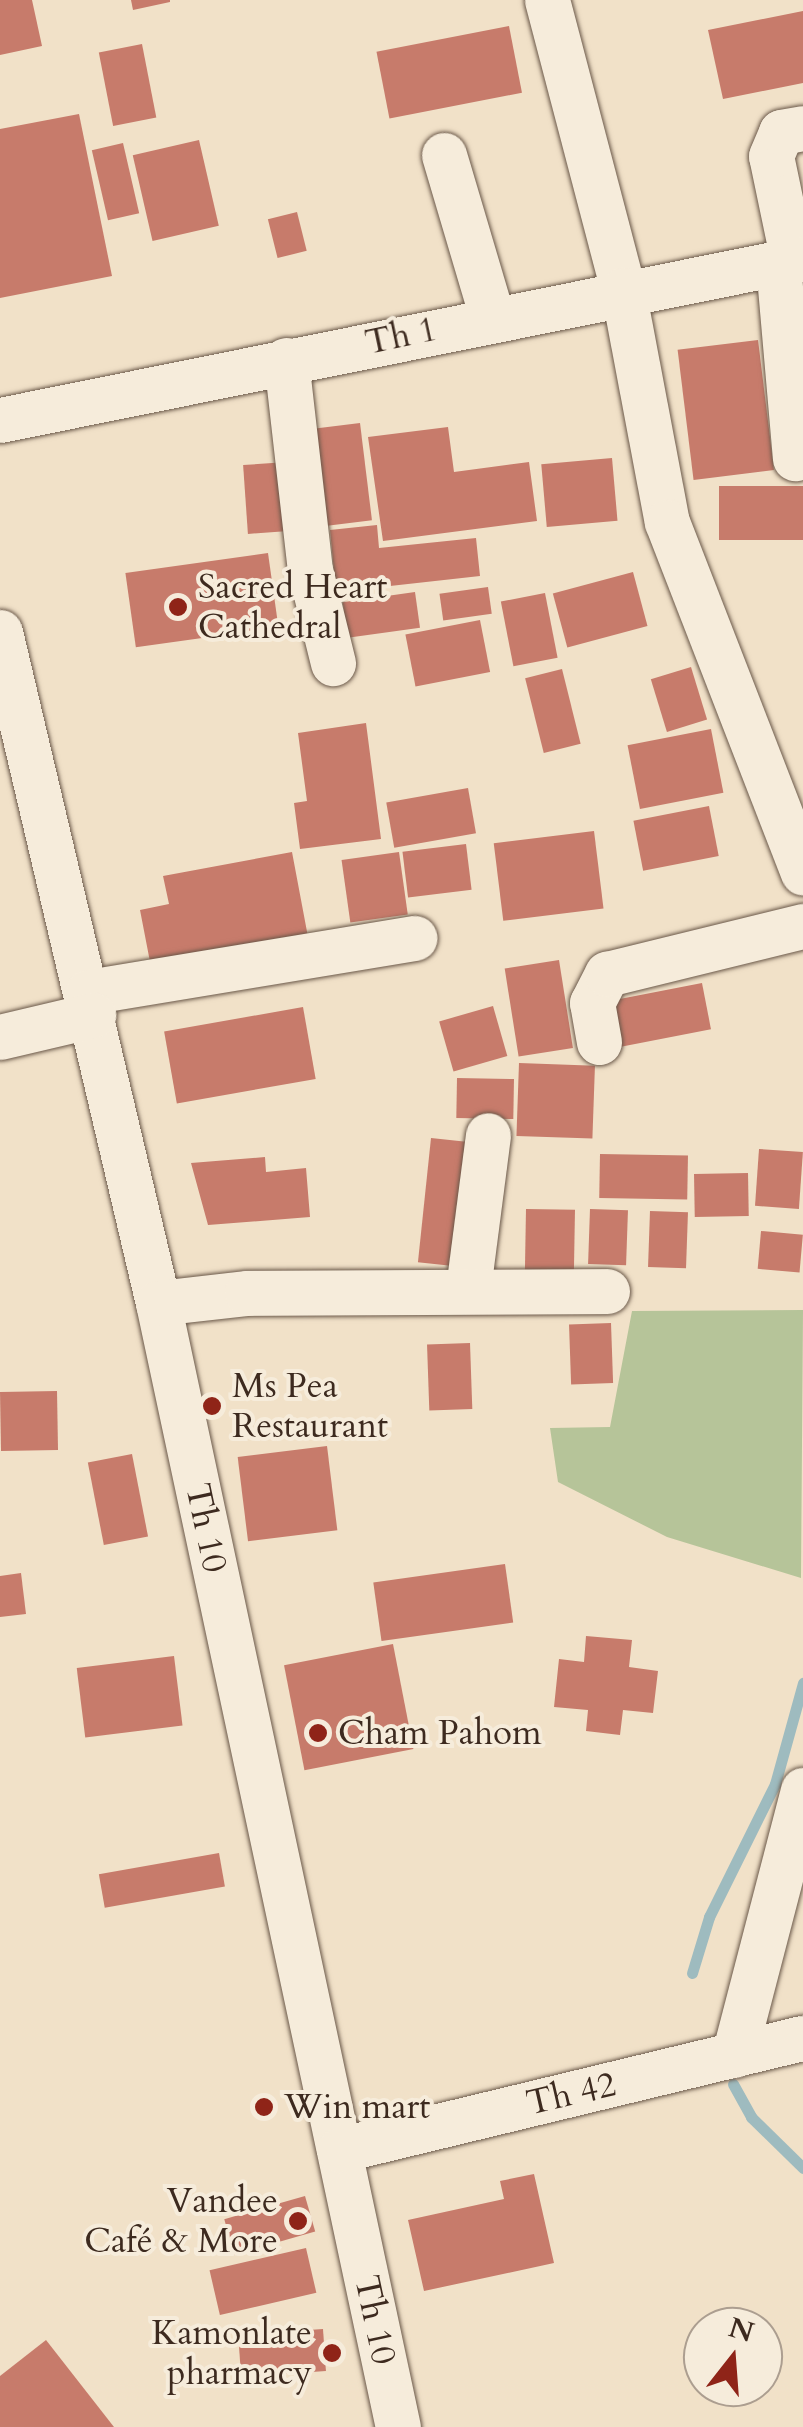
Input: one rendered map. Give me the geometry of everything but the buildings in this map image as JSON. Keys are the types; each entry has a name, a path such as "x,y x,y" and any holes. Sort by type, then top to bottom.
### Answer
{"street":[{"path":"546,0 622,290 667,522 803,874"},
{"path":"796,458 791,261 771,156 781,132 803,128"},
{"path":"444,155 492,317"},
{"name":"Th 1","path":"0,420 622,290 791,261"},
{"path":"286,360 310,570 333,663"},
{"name":"Th 10","path":"0,632 158,1303 398,2427"},
{"path":"599,1042 592,1004 608,974 798,927"},
{"path":"0,1037 90,1004 415,938"},
{"path":"468,1290 488,1135"},
{"path":"158,1303 247,1293 607,1291"},
{"path":"734,2055 803,1790"},
{"name":"Th 42","path":"340,2150 803,2038"}],"green space":[{"path":"803,1310 801,1578 667,1537 558,1482 550,1428 610,1427 632,1311"}],"waterway":[{"path":"692,1973 709,1917 775,1784 803,1683"},
{"path":"733,2084 751,2117 803,2168"}],"place":[{"name":"Sacred Heart Cathedral","path":"178,607"},
{"name":"Ms Pea Restaurant","path":"212,1406"},
{"name":"Cham Pahom","path":"318,1733"},
{"name":"Win mart","path":"264,2107"},
{"name":"Vandee Café & More","path":"298,2221"},
{"name":"Kamonlate pharmacy","path":"332,2353"}]}
